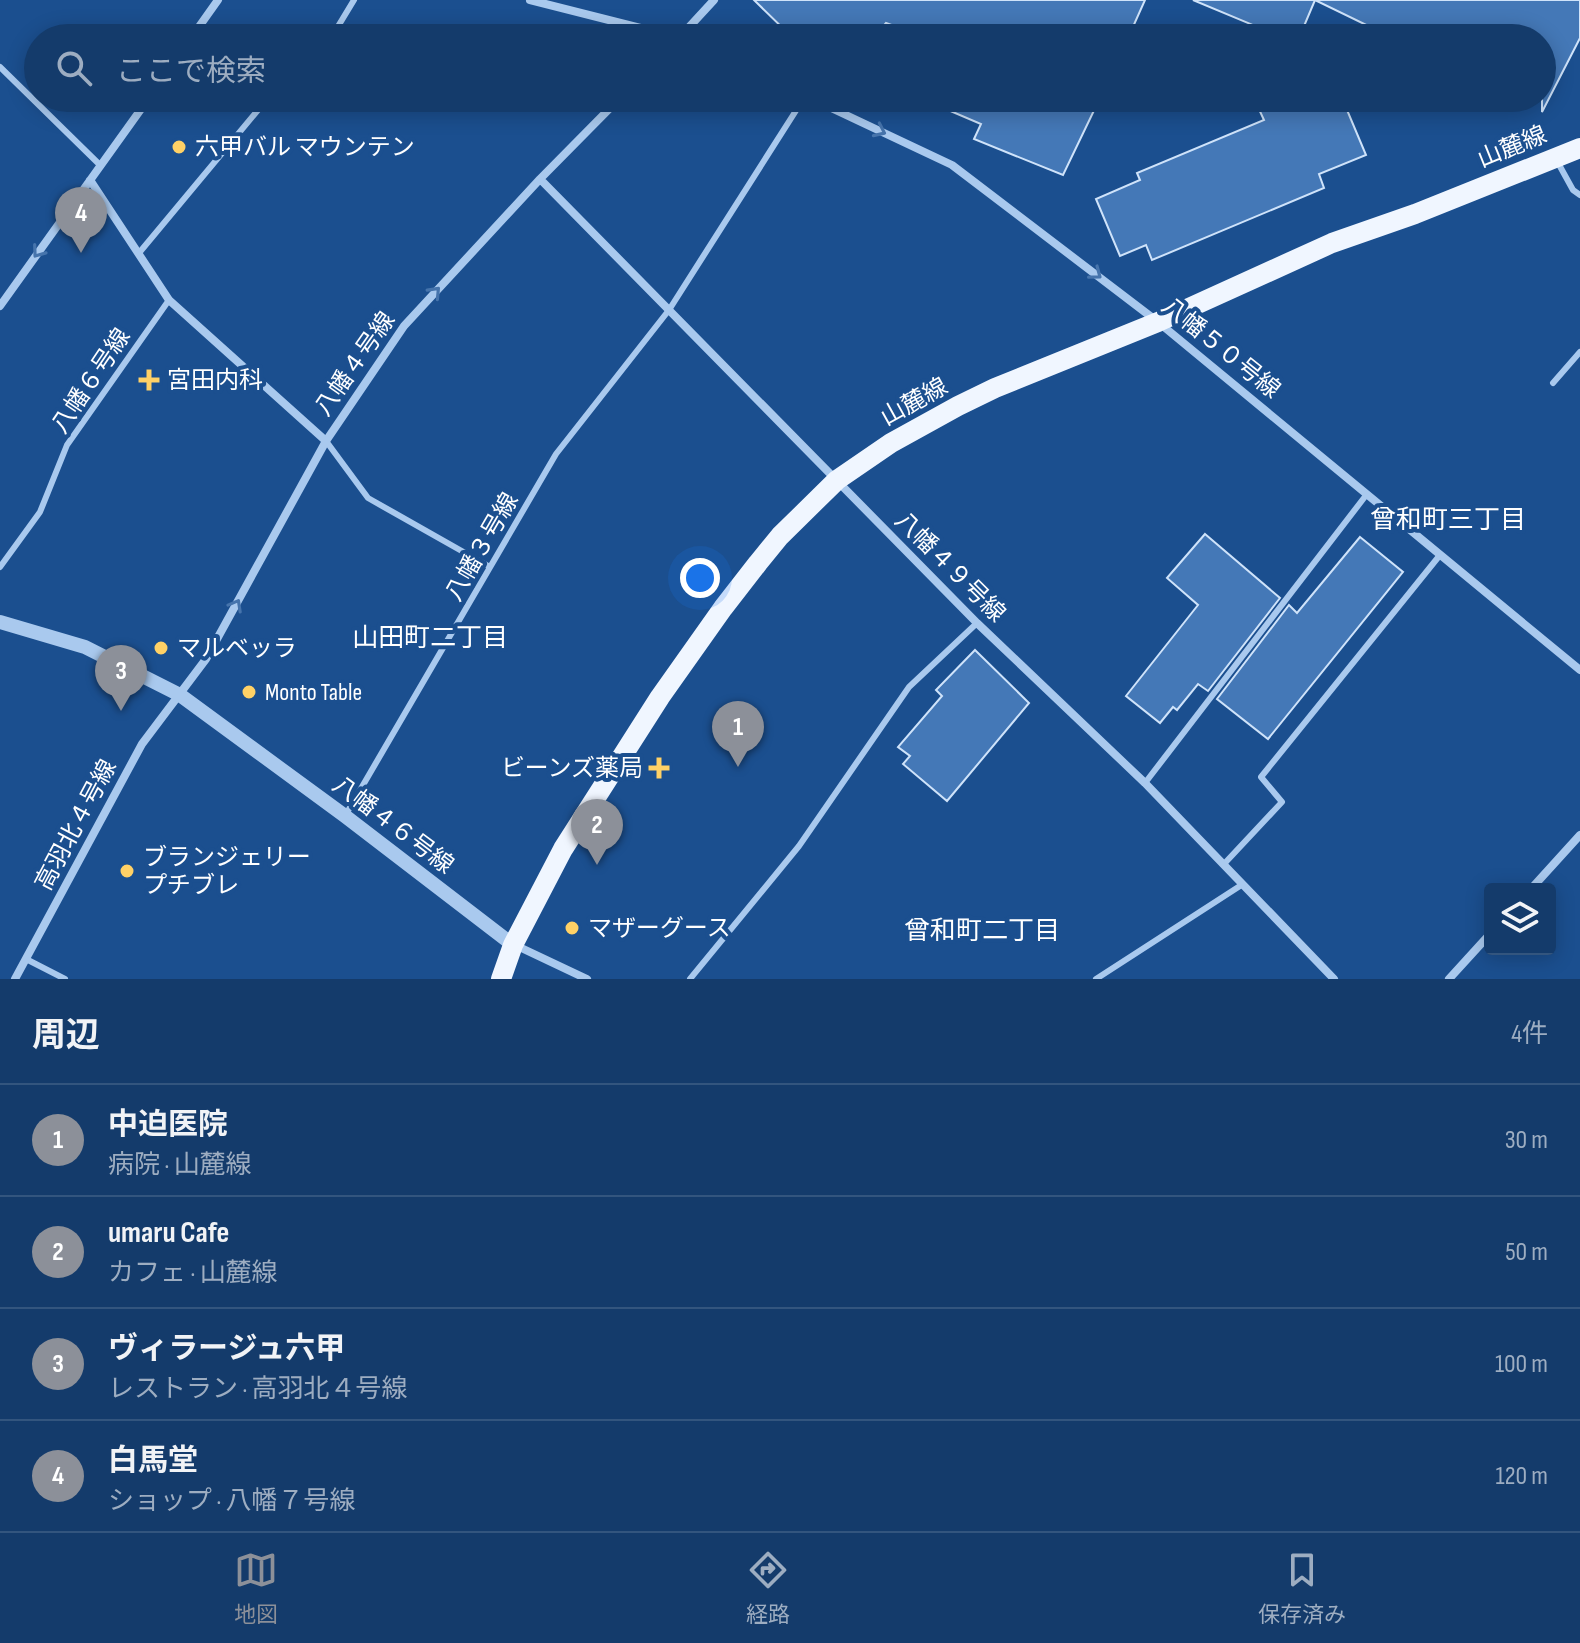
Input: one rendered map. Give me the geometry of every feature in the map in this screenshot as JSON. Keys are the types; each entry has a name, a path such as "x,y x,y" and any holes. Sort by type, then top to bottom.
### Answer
{"main road":[{"name":"山麓線","path":"501,979 513,945 563,849 660,697 723,608 780,536 837,480 891,443 995,388 1158,322 1332,243 1415,214 1580,148"}],"street":[{"path":"201,24 218,0"},
{"path":"530,0 624,24"},
{"path":"692,24 714,0"},
{"path":"0,306 139,112"},
{"name":"八幡４号線","path":"180,695 206,659 326,441 404,326 606,112"},
{"name":"八幡５０号線","path":"837,112 952,165 1158,322 1580,670"},
{"name":"八幡４９号線","path":"540,179 977,623 1145,783 1334,979"},
{"path":"90,180 169,300 326,441"},
{"name":"八幡４６号線","path":"0,622 85,647 180,695 513,945 587,979"},
{"name":"高羽北４号線","path":"15,979 142,744 180,695"},
{"path":"1536,883 1580,835"},
{"path":"1449,979 1484,941"}],"lane":[{"path":"339,24 354,0"},
{"path":"0,67 24,91"},
{"path":"46,112 101,166"},
{"path":"139,253 256,112"},
{"name":"八幡３号線","path":"345,816 556,454 669,310 798,112"},
{"path":"1556,158 1573,190 1580,195"},
{"name":"八幡６号線","path":"0,567 40,512 67,445 169,300"},
{"path":"1553,383 1580,352"},
{"path":"326,441 368,498 490,567"},
{"path":"1145,783 1367,494"},
{"path":"1224,864 1282,802 1261,777 1440,555"},
{"path":"690,979 799,846 909,687 977,623"},
{"path":"1096,979 1243,884"},
{"path":"26,959 65,979"}],"building":[{"path":"754,0 1145,0 1134,24 779,24"},
{"path":"1193,0 1315,0 1305,24 1250,24"},
{"path":"1315,0 1580,0 1580,38 1556,85 1556,24 1364,24"},
{"path":"953,112 1093,112 1063,175 974,139 981,124"},
{"path":"1260,112 1348,112 1366,155 1319,174 1324,188 1152,260 1146,245 1120,256 1096,199 1140,180 1137,173 1264,120"},
{"path":"1205,534 1280,598 1208,691 1198,684 1177,710 1173,707 1160,723 1126,696 1198,605 1167,578"},
{"path":"1360,537 1403,572 1268,739 1217,699 1289,605 1297,613"},
{"path":"975,650 1029,703 947,801 903,764 910,756 898,747 942,696 936,690"}],"place":[{"name":"六甲バル マウンテン","path":"179,147"},
{"name":"白馬堂","path":"81,253"},
{"name":"宮田内科","path":"149,380"},
{"name":"マルベッラ","path":"161,648"},
{"name":"Monto Table","path":"249,692"},
{"name":"ヴィラージュ六甲","path":"121,711"},
{"name":"中迫医院","path":"738,767"},
{"name":"ビーンズ薬局","path":"659,768"},
{"name":"umaru Cafe","path":"597,865"},
{"name":"ブランジェリー プチブレ","path":"127,871"},
{"name":"マザーグース","path":"572,928"}],"district":[{"name":"曾和町三丁目","path":"1448,520"},
{"name":"山田町二丁目","path":"430,638"},
{"name":"曾和町二丁目","path":"982,931"}]}
